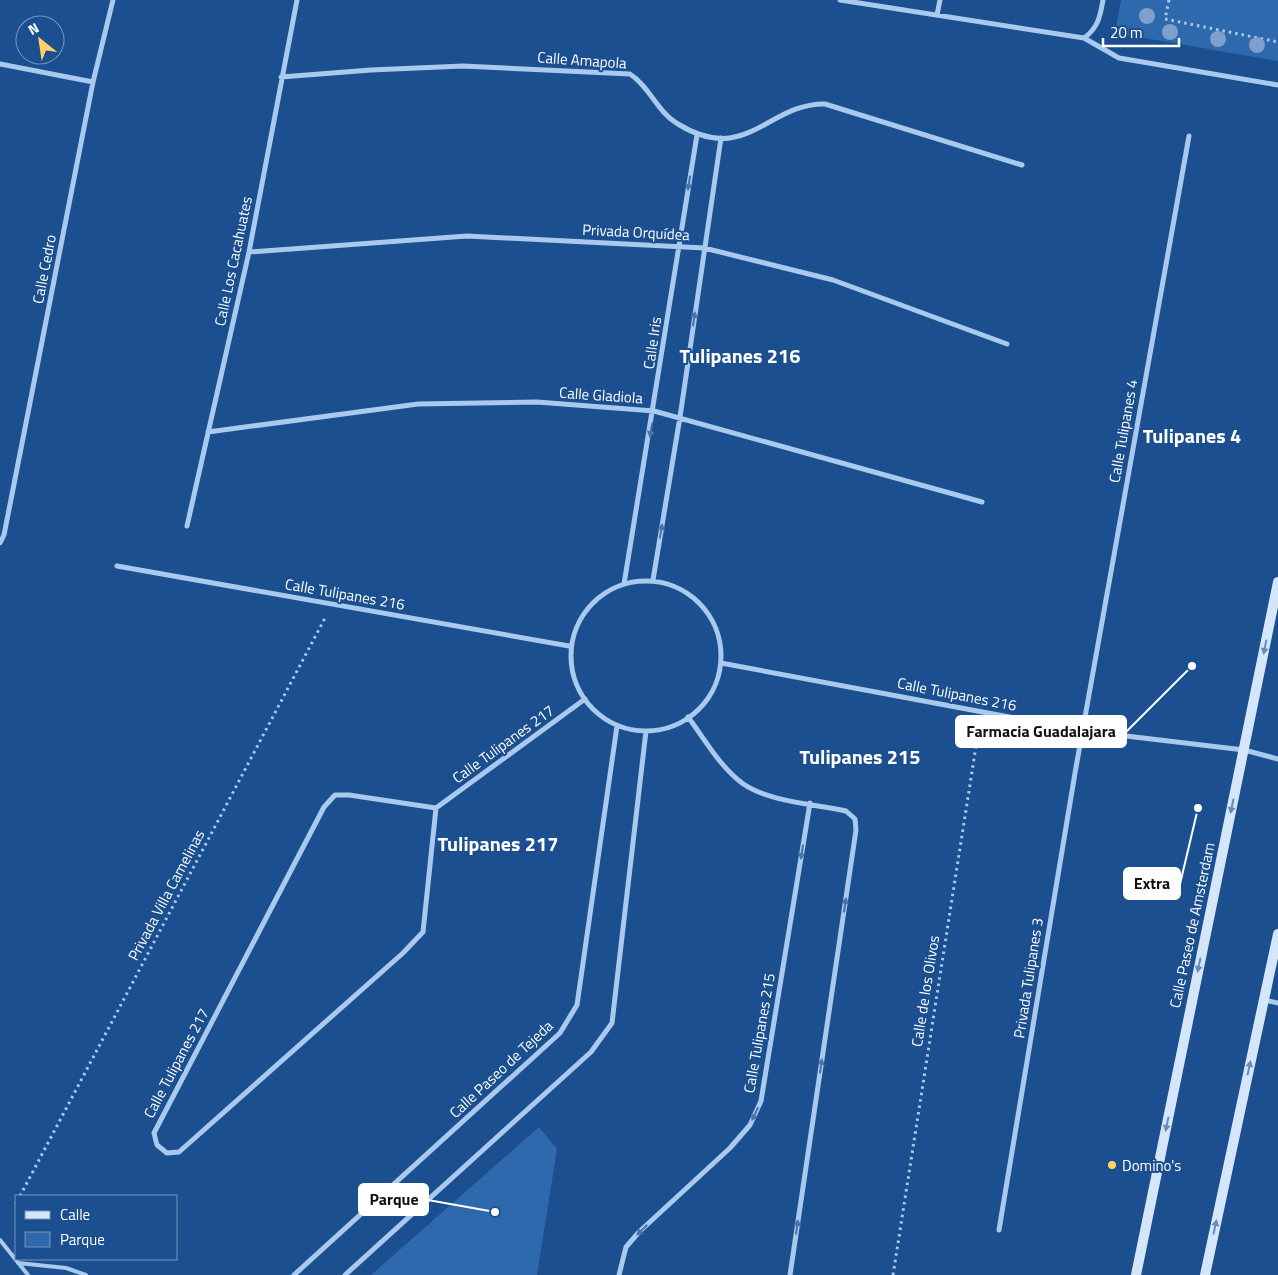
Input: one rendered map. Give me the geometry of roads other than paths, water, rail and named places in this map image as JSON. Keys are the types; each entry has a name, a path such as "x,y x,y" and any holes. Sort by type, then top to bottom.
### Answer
{"main road":[{"name":"Calle Paseo de Amsterdam","path":"1136,1275 1278,582"},
{"path":"1205,1275 1278,934"}],"street":[{"name":"Calle Cedro","path":"0,543 4,535 93,82 113,0"},
{"name":"Calle Los Cacahuates","path":"187,526 249,252 297,0"},
{"path":"840,0 1084,38 1118,58 1278,86"},
{"path":"937,15 940,0"},
{"path":"1084,38 1093,31 1100,21 1104,0"},
{"path":"0,64 93,82"},
{"name":"Calle Amapola","path":"281,77 371,70 463,66 630,74 646,88 660,109 676,123 697,134 720,138 737,137 757,130 807,106 825,104 1022,165"},
{"name":"Calle Iris","path":"624,584 654,411 697,134"},
{"name":"Calle Tulipanes 4","path":"1084,731 1188,136"},
{"path":"653,580 680,417 720,138"},
{"name":"Privada Orquídea","path":"249,252 467,236 704,248 833,280 1007,344"},
{"name":"Calle Gladiola","path":"208,432 418,404 538,402 654,411 982,502"},
{"name":"Calle Tulipanes 216","path":"118,566 569,646"},
{"path":"653,580 674,586 699,602 716,627 722,663 716,684 699,708 675,725 646,731 617,726 592,710 576,685 569,646 576,627 592,602 624,584 653,580"},
{"name":"Calle Tulipanes 216","path":"722,663 982,710 1084,731 1244,750 1278,759"},
{"name":"Calle Tulipanes 217","path":"436,808 422,932 403,954 179,1152 167,1153 157,1145 154,1133 324,807 335,795 349,795 436,808 585,699"},
{"path":"688,717 717,756 741,782 762,794 846,811 855,819 856,830 790,1275"},
{"name":"Calle Paseo de Tejeda","path":"294,1275 560,1033 577,1005 617,726"},
{"path":"345,1275 591,1052 612,1023 646,731"},
{"name":"Privada Tulipanes 3","path":"999,1230 1075,773 1084,731"},
{"name":"Calle Tulipanes 215","path":"619,1275 626,1247 730,1148 750,1125 761,1101 810,803"},
{"path":"1263,1000 1278,1003"}],"lane":[{"path":"0,1240 15,1259"},
{"path":"16,1260 28,1275"},
{"path":"18,1263 66,1268 86,1275"}],"place":[{"name":"Farmacia Guadalajara","path":"1192,666"},
{"name":"Extra","path":"1198,808"},
{"name":"Domino's","path":"1112,1165"},
{"name":"Parque","path":"495,1212"}],"district":[{"name":"Tulipanes 216","path":"740,355"},
{"name":"Tulipanes 4","path":"1192,435"},
{"name":"Tulipanes 215","path":"860,756"},
{"name":"Tulipanes 217","path":"498,843"}]}
